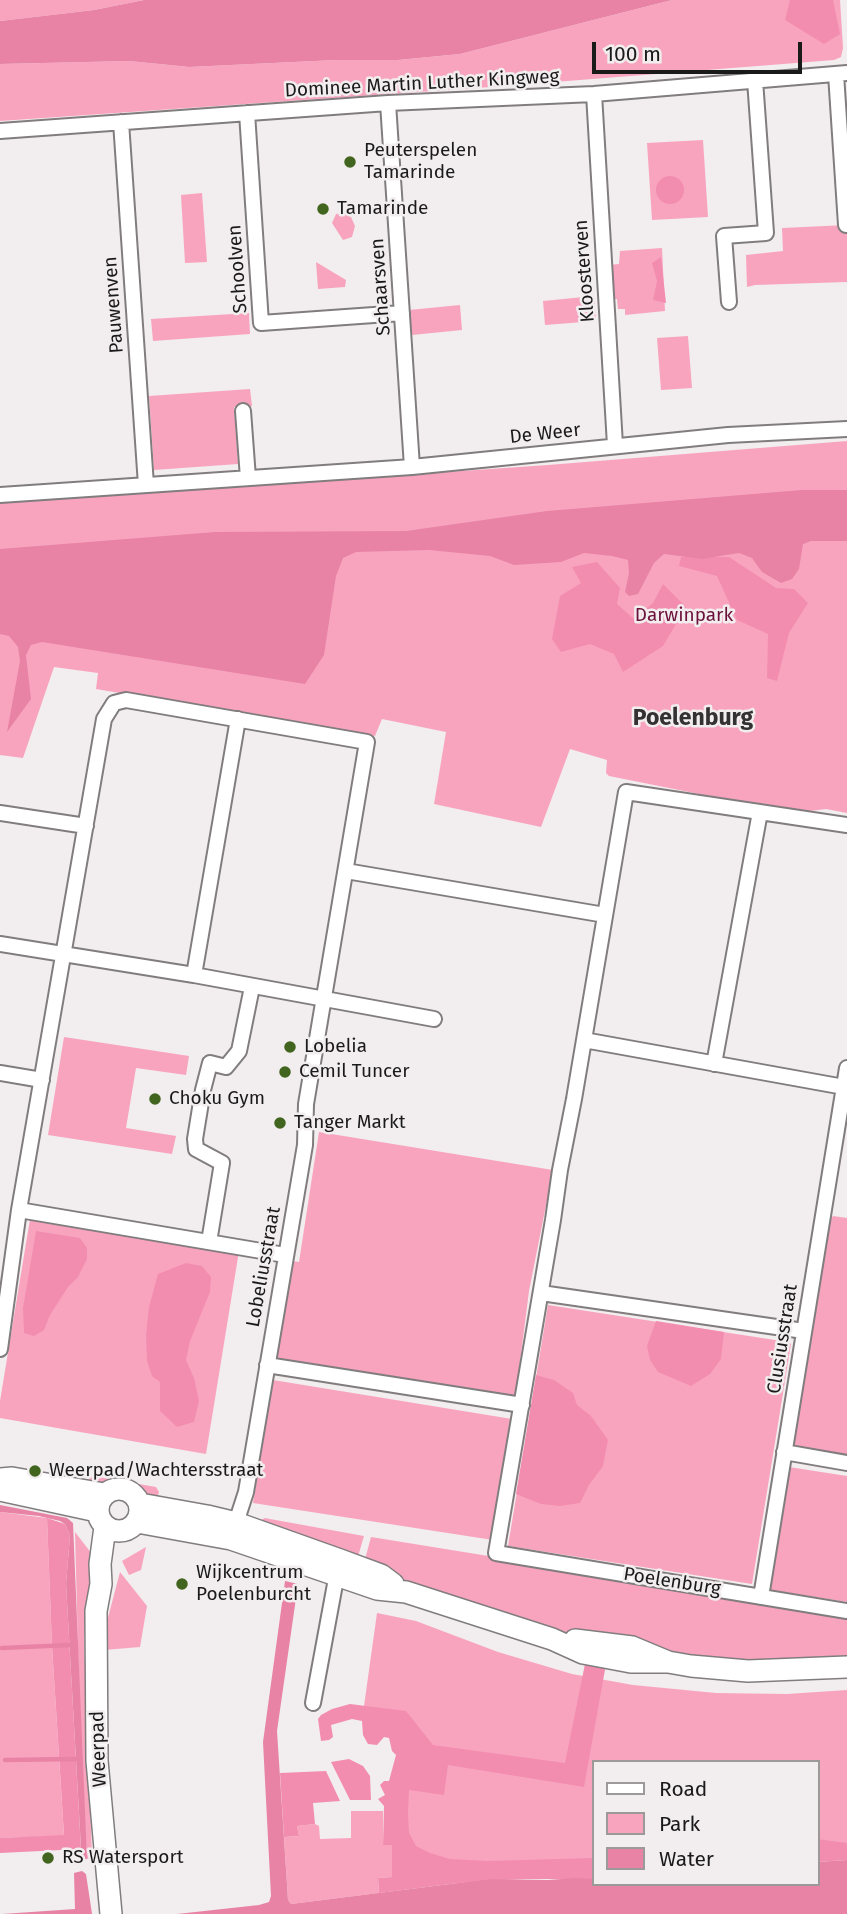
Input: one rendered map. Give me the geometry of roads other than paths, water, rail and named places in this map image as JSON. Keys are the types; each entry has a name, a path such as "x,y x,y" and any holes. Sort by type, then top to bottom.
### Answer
{"street":[{"name":"Dominee Martin Luther Kingweg","path":"0,131 388,103 594,94 842,74"},
{"path":"842,74 846,225"},
{"path":"729,302 724,236 766,233 755,80"},
{"name":"Kloosterven","path":"594,94 615,445"},
{"name":"Schaarsven","path":"388,103 412,467"},
{"name":"Schoolven","path":"247,113 261,323 402,313"},
{"name":"Pauwenven","path":"121,122 146,485"},
{"path":"243,411 248,478"},
{"name":"De Weer","path":"0,495 412,467 728,435 847,429"},
{"path":"0,1349 19,1210 104,719 114,703 126,700 238,719 194,975"},
{"name":"Lobeliusstraat","path":"233,1531 246,1492 305,1145 306,1104 367,742 238,719"},
{"path":"267,1365 522,1405 626,792 847,825"},
{"path":"714,1064 760,812"},
{"path":"0,813 86,826"},
{"path":"345,871 605,915"},
{"path":"0,944 194,975 434,1019"},
{"path":"209,1242 222,1163 196,1149 201,1102 210,1063 226,1067 239,1051 252,987"},
{"path":"584,1041 844,1087"},
{"name":"Clusiusstraat","path":"761,1597 847,1068"},
{"path":"0,1073 42,1080"},
{"path":"19,1210 285,1255"},
{"path":"541,1293 804,1331"},
{"name":"Poelenburg","path":"522,1405 496,1553 847,1611"},
{"path":"784,1452 847,1462"},
{"path":"0,1479 12,1478 117,1515"},
{"path":"0,1489 117,1515 207,1516 233,1531 338,1567 381,1575 406,1592 486,1620 552,1639 583,1653 611,1659 639,1663 668,1661 748,1671 847,1667"},
{"name":"Weerpad","path":"111,1914 97,1761 96,1611 101,1584 112,1567 117,1515"},
{"path":"313,1703 338,1567"}],"water":[{"path":"144,0 672,0 460,54 398,60 189,67 129,61 0,64 0,21 94,10"},
{"path":"802,490 847,490 847,541 811,541 803,544 799,569 792,579 781,583 762,572 752,558 739,553 702,559 664,554 654,563 638,594 629,596 625,592 629,573 628,560 612,556 584,553 561,562 514,565 490,556 429,550 356,552 343,558 336,576 324,655 305,684 42,642 31,645 26,655 31,699 7,732 20,661 18,647 9,636 0,634 0,549 215,532 406,531 547,511"},
{"path":"0,1505 67,1518 73,1523 87,1859 74,1861 74,1849 81,1848 66,1584 70,1535 65,1524 60,1521 0,1512"},
{"path":"285,1581 298,1584 277,1731 288,1900 291,1904 490,1879 592,1879 592,1886 819,1886 819,1862 847,1860 847,1914 177,1914 269,1902 271,1896 263,1742"},
{"path":"82,1871 86,1874 92,1914 2,1914 75,1909 74,1873"}],"waterway":[{"path":"2,1648 70,1645"},
{"path":"5,1760 75,1759"}],"place":[{"name":"Peuterspelen Tamarinde","path":"350,162"},
{"name":"Tamarinde","path":"323,209"},
{"name":"Lobelia","path":"290,1047"},
{"name":"Cemil Tuncer","path":"285,1072"},
{"name":"Choku Gym","path":"155,1099"},
{"name":"Tanger Markt","path":"280,1123"},
{"name":"Weerpad/Wachtersstraat","path":"35,1471"},
{"name":"Wijkcentrum Poelenburcht","path":"182,1584"},
{"name":"RS Watersport","path":"48,1858"}],"district":[{"name":"Poelenburg","path":"693,719"}],"park label":[{"name":"Darwinpark","path":"684,616"}]}
